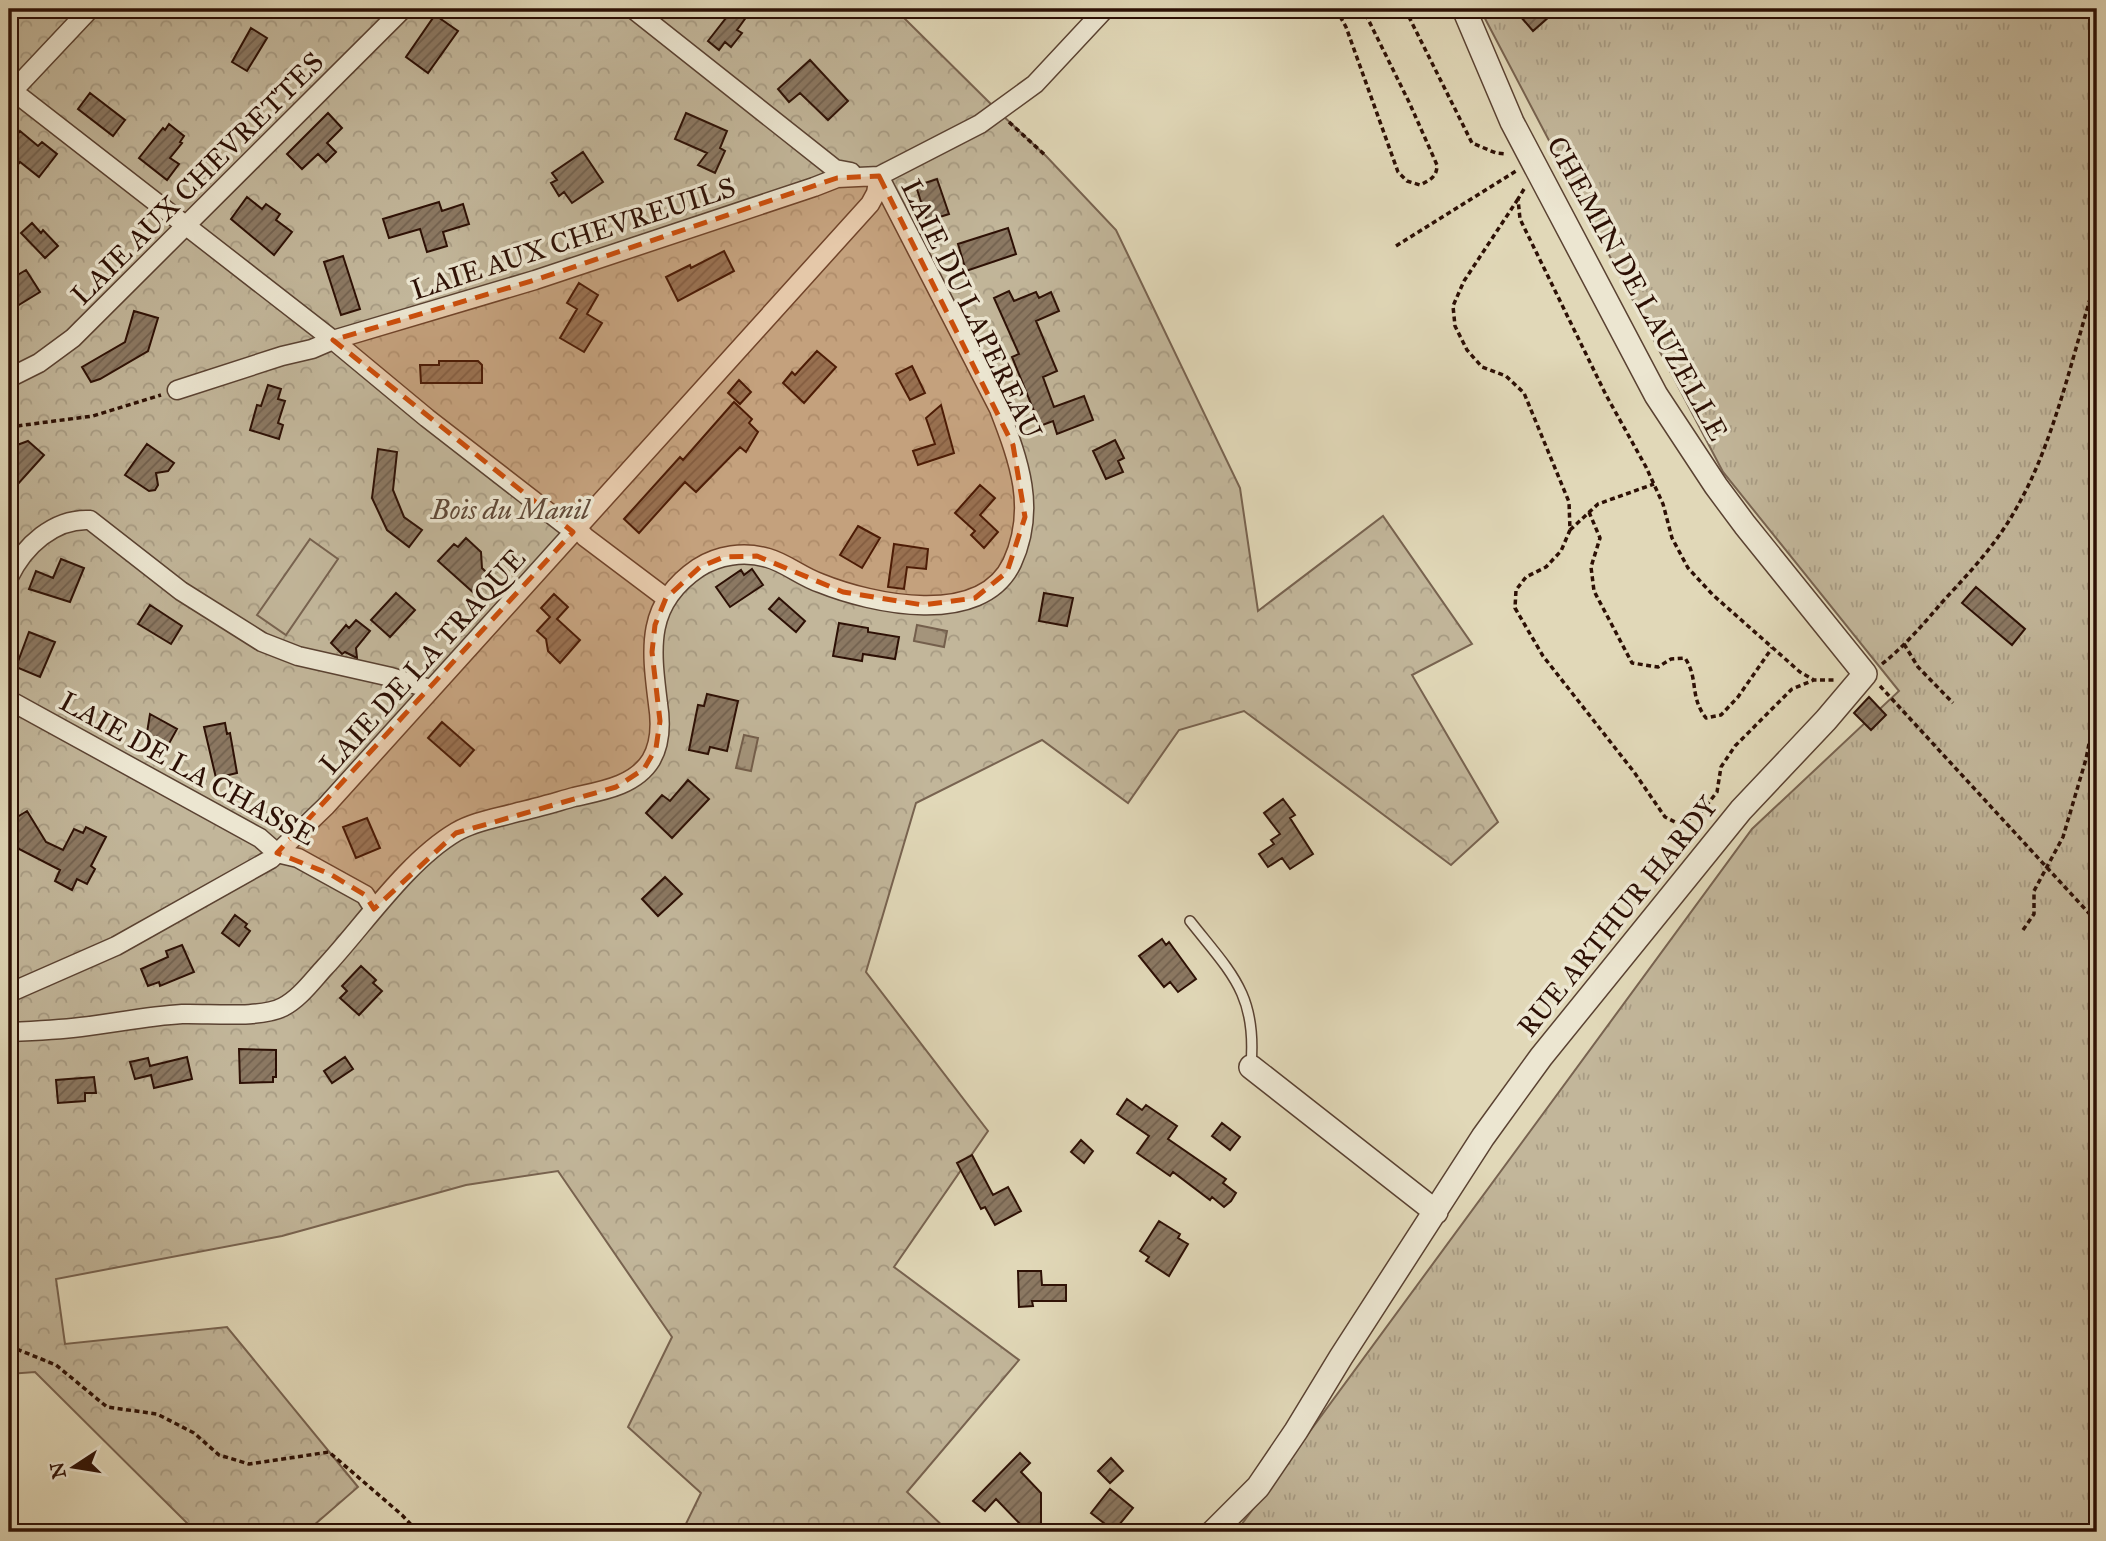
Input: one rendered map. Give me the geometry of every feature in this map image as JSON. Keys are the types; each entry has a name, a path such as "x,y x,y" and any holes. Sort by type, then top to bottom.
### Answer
{"street":[{"path":"90,9 10,91 333,340 427,418 565,525 577,528 585,537 666,598"},
{"name":"LAIE AUX CHEVRETTES","path":"14,376 55,353 73,338 403,9"},
{"path":"633,9 835,169 879,176"},
{"name":"LAIE AUX CHEVREUILS","path":"177,390 534,280 837,178 879,176 956,137 1010,104 1055,65 1105,9"},
{"name":"CHEMIN DE LAUZELLE","path":"1464,9 1491,76 1533,162 1642,370 1682,437 1745,525 1863,677"},
{"name":"LAIE DE LA TRAQUE","path":"9,993 116,946 277,853 326,806 870,204 876,193 879,176"},
{"name":"LAIE DU LAPEREAU","path":"9,1032 76,1028 179,1014 250,1013 281,1008 298,996 374,909 418,864 456,833 490,819 616,787 644,769 656,748 660,721 652,652 655,625 666,598 679,583 712,561 741,554 771,558 816,582 843,592 923,605 954,603 975,598 993,588 1007,572 1017,552 1025,517 1025,493 1013,445 999,409 879,176"},
{"path":"9,577 22,555 59,524 76,519 90,520 172,585 262,642 298,656 391,677 430,690"},
{"name":"RUE ARTHUR HARDY","path":"1213,1532 1258,1487 1483,1137 1541,1057 1741,810 1863,677"},
{"name":"LAIE DE LA CHASSE","path":"9,700 260,838 277,853 298,858 330,874 365,895 374,909"},
{"path":"1251,1067 1436,1212"}],"lane":[{"path":"1190,922 1242,990 1250,1016 1253,1045 1251,1067"}],"path":[{"path":"1336,9 1346,27 1398,172 1406,181 1420,185 1431,180 1437,173 1437,165 1363,9"},
{"path":"1405,9 1472,143 1496,153 1533,162"},
{"path":"1001,114 1046,156"},
{"path":"1533,162 1530,179 1464,281 1452,306 1455,326 1467,350 1482,367 1506,376 1524,393 1569,502 1570,530"},
{"path":"1396,246 1533,162"},
{"path":"1518,199 1520,219 1606,395 1654,484 1663,504 1672,538 1689,568 1713,595 1772,648 1800,672 1814,680"},
{"path":"1863,677 1892,656 1993,545 2019,505 2033,477 2052,425 2097,276"},
{"path":"9,427 93,416 177,390"},
{"path":"1654,484 1598,504 1589,512 1570,530 1561,551 1546,567 1526,577 1516,590 1515,608 1543,656 1634,772 1665,817 1677,823 1699,815 1717,792 1721,767 1735,746 1792,689 1814,680 1863,677 1873,679 2097,922"},
{"path":"1589,512 1600,538 1591,567 1594,590 1633,663 1658,667 1671,659 1685,658 1692,668 1696,705 1706,718 1721,715 1772,648"},
{"path":"1903,644 1918,667 1953,703"},
{"path":"2023,930 2034,914 2034,891 2063,837 2086,759 2097,703"},
{"path":"9,1346 56,1365 107,1407 157,1414 194,1433 219,1455 249,1464 329,1452 418,1532"}],"highlighted area":[{"path":"879,176 1013,445 1025,517 1007,572 975,598 923,605 843,592 757,556 724,557 700,567 666,598 655,625 652,652 660,721 656,748 644,769 616,787 456,833 374,909 365,895 330,874 277,853 573,532 333,340 535,280 837,178"}],"green space":[{"name":"Bois du Manil","path":"9,9 895,9 1046,156 1116,230 1240,488 1258,611 1383,516 1472,644 1412,675 1498,822 1451,865 1244,711 1179,730 1128,803 1042,740 916,803 866,972 988,1131 894,1267 1019,1360 907,1492 949,1532 682,1532 701,1493 628,1427 672,1337 558,1171 466,1185 282,1236 56,1279 65,1344 227,1327 358,1487 306,1532 196,1532 35,1372 9,1374"},
{"path":"1480,9 2097,9 2097,1532 1236,1532 1752,829 1899,691 1723,472"},
{"path":"310,539 338,559 286,635 257,615"}],"water":[{"path":"917,625 947,631 944,647 914,641"},
{"path":"744,735 758,738 751,771 736,768"}],"building":[{"path":"733,9 747,16 737,30 742,33 731,47 725,42 719,50 708,41"},
{"path":"1514,9 1558,9 1533,31"},
{"path":"435,15 458,31 428,73 406,57"},
{"path":"251,28 267,38 247,71 232,62"},
{"path":"810,60 848,101 828,120 800,93 789,102 778,89"},
{"path":"90,93 125,120 113,136 78,109"},
{"path":"328,113 342,128 327,143 336,152 326,162 318,154 302,169 287,154"},
{"path":"686,113 727,131 720,148 725,151 715,173 698,165 707,153 675,139"},
{"path":"169,124 184,136 170,158 179,164 167,180 139,158"},
{"path":"20,131 38,146 42,142 57,154 39,177 20,162 9,176 9,145"},
{"path":"583,152 603,182 572,203 564,192 559,196 551,183 557,180 552,173"},
{"path":"937,179 949,214 927,221 916,186"},
{"path":"247,197 262,209 266,204 280,214 276,220 292,232 274,255 231,219"},
{"path":"439,202 442,211 463,204 469,224 443,232 447,246 427,252 420,229 389,238 383,219"},
{"path":"32,223 58,246 45,258 21,233"},
{"path":"1008,228 1016,254 966,271 958,244"},
{"path":"724,251 734,271 678,301 666,277"},
{"path":"343,256 360,309 341,315 324,262"},
{"path":"26,270 40,292 9,311 9,280"},
{"path":"579,283 598,295 587,314 602,323 584,352 560,338 577,309 567,303"},
{"path":"1009,291 1014,301 1036,292 1039,298 1051,292 1059,311 1036,321 1057,371 1043,377 1054,407 1084,396 1093,420 1057,434 1053,421 1040,426 1012,357 1019,354 994,298"},
{"path":"134,311 158,318 148,351 91,382 82,367 125,342"},
{"path":"817,351 836,367 804,403 783,383 792,372 795,375"},
{"path":"439,361 478,361 482,365 482,383 421,383 420,365 439,365"},
{"path":"912,366 925,393 910,400 896,374"},
{"path":"739,380 751,392 740,404 728,393"},
{"path":"268,385 281,389 278,399 285,401 278,423 283,425 279,439 250,430 257,405 261,406"},
{"path":"734,402 752,419 749,423 758,432 746,452 740,447 696,492 685,482 639,533 624,519 680,457 683,460"},
{"path":"941,405 954,453 918,465 913,451 935,444 926,418"},
{"path":"1115,440 1124,458 1118,461 1123,472 1106,479 1093,451"},
{"path":"28,441 44,455 9,494 9,448"},
{"path":"147,444 174,463 168,471 156,473 158,485 155,490 149,491 125,475"},
{"path":"378,449 397,452 393,490 404,517 422,530 409,547 387,530 372,498"},
{"path":"980,485 995,498 980,515 998,532 984,548 971,535 975,531 955,513"},
{"path":"858,526 880,538 862,568 840,555"},
{"path":"466,538 481,552 482,568 491,577 475,594 438,561 454,544 458,547"},
{"path":"894,544 928,549 926,569 907,567 904,589 888,587"},
{"path":"61,559 84,568 70,602 29,589 36,571 53,578"},
{"path":"752,569 763,585 730,607 716,587 741,570 744,575"},
{"path":"1976,587 2025,629 2012,645 1962,603"},
{"path":"396,593 415,610 390,637 371,620"},
{"path":"1044,593 1073,598 1067,626 1039,621"},
{"path":"554,594 568,607 557,619 580,640 560,663 548,651 546,639 537,631 550,617 541,608"},
{"path":"779,598 805,621 796,632 769,609"},
{"path":"150,605 182,626 171,644 138,624"},
{"path":"356,620 370,631 356,648 357,658 345,652 342,654 331,643 346,625 349,628"},
{"path":"839,623 868,628 868,632 899,637 895,659 863,654 862,661 833,656"},
{"path":"29,632 55,642 40,677 16,667"},
{"path":"707,694 738,701 727,751 710,747 708,754 689,750 698,705 704,706"},
{"path":"1869,697 1886,715 1871,730 1854,713"},
{"path":"150,714 177,729 166,749 146,739"},
{"path":"442,722 474,750 460,766 428,738"},
{"path":"225,723 227,734 230,733 237,773 216,778 204,727"},
{"path":"688,780 709,799 672,838 646,813 662,795 670,801"},
{"path":"1283,799 1295,815 1290,818 1313,854 1290,869 1282,858 1268,867 1259,854 1274,844 1271,840 1280,834 1264,813"},
{"path":"27,811 46,842 63,850 74,829 83,833 86,827 106,837 91,866 95,869 87,884 77,879 72,890 55,881 60,870 19,849 9,833 9,822"},
{"path":"367,818 380,848 356,858 343,827"},
{"path":"665,877 682,894 658,916 642,899"},
{"path":"235,915 247,924 245,927 250,931 239,946 222,933"},
{"path":"1162,939 1166,945 1169,942 1196,979 1178,992 1170,982 1164,987 1139,956"},
{"path":"182,945 194,972 160,986 159,982 148,986 141,969 168,957 166,951"},
{"path":"361,966 376,980 373,983 382,991 359,1015 340,998 347,991 342,986"},
{"path":"239,1049 276,1050 276,1077 273,1077 273,1082 240,1083"},
{"path":"187,1057 192,1079 154,1088 151,1075 135,1079 130,1062 148,1058 150,1066"},
{"path":"345,1057 353,1069 332,1083 324,1071"},
{"path":"94,1077 96,1093 85,1093 85,1101 58,1103 56,1080"},
{"path":"1127,1099 1142,1110 1146,1105 1177,1126 1168,1139 1226,1179 1223,1183 1236,1193 1231,1201 1224,1207 1212,1197 1210,1200 1173,1172 1170,1176 1137,1153 1149,1136 1117,1114"},
{"path":"1222,1123 1240,1137 1230,1150 1212,1136"},
{"path":"1081,1140 1093,1151 1084,1163 1071,1152"},
{"path":"972,1155 993,1195 1008,1187 1021,1211 995,1225 985,1207 981,1209 957,1163"},
{"path":"1159,1221 1180,1234 1178,1238 1188,1244 1169,1276 1146,1261 1149,1257 1140,1251"},
{"path":"1018,1271 1041,1271 1042,1285 1066,1285 1066,1301 1032,1301 1033,1306 1019,1307"},
{"path":"1020,1453 1030,1463 1021,1472 1041,1493 1041,1532 1022,1532 1022,1526 996,1499 985,1511 973,1501"},
{"path":"1111,1458 1123,1471 1110,1483 1098,1471"},
{"path":"1110,1489 1133,1508 1114,1531 1091,1513"}]}
